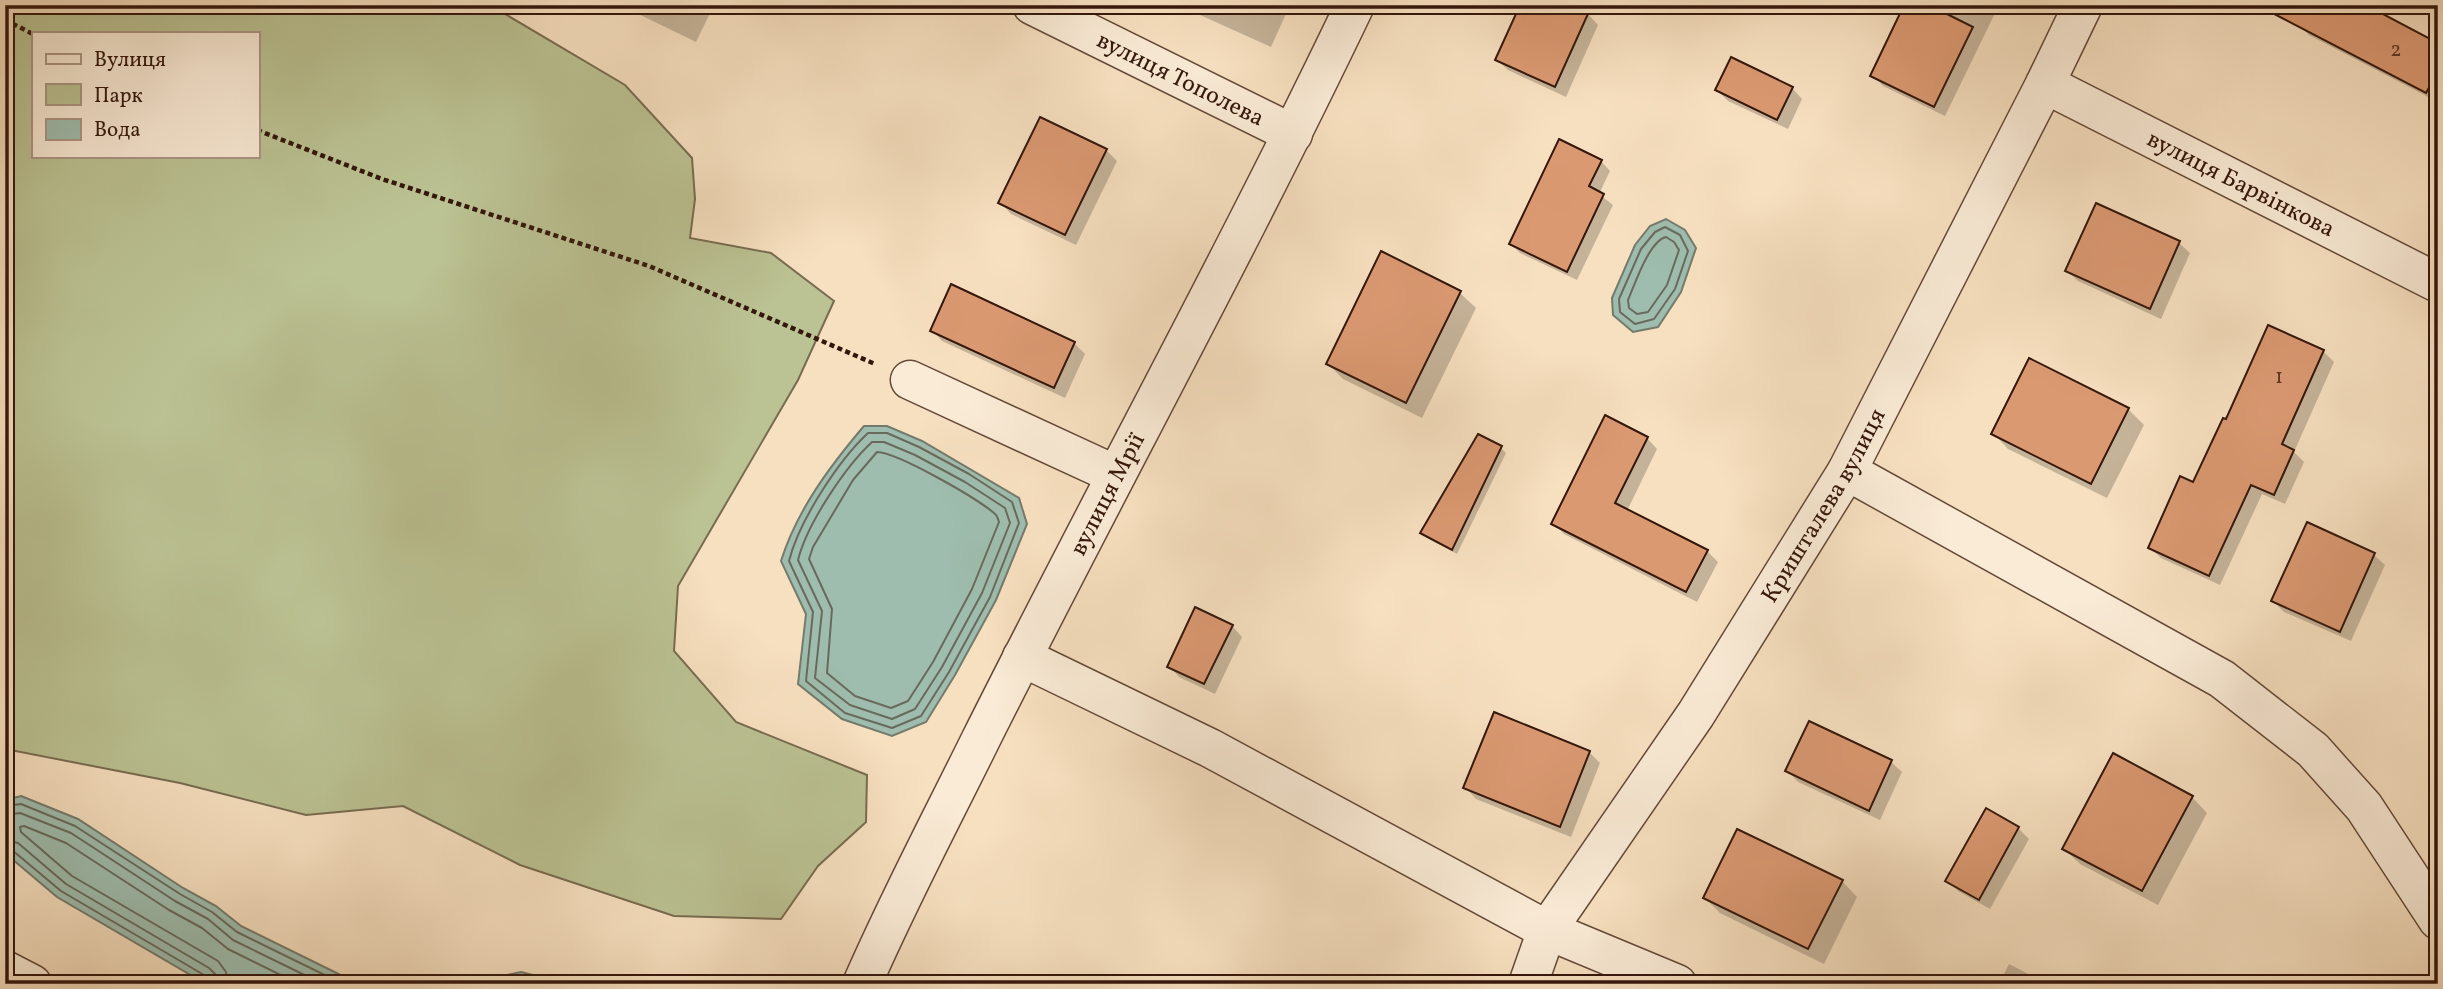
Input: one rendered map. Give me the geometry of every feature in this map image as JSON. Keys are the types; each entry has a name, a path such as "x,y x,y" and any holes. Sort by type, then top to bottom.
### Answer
{"street":[{"name":"вулиця Тополева","path":"1032,5 1293,134"},
{"name":"вулиця Мрії","path":"862,984 889,923 1022,657 1293,134 1355,5"},
{"name":"Кришталева вулиця","path":"1528,984 1547,930 1696,713 1847,471 2083,5"},
{"name":"вулиця Барвінкова","path":"2045,84 2438,283"},
{"path":"910,380 1116,475"},
{"path":"1847,471 2222,679 2314,750 2364,807 2438,920"},
{"path":"1022,657 1209,748 1547,930 1677,984"},
{"path":"5,970 33,984"}],"path":[{"path":"5,20 32,34"},
{"path":"259,132 382,179 649,266 910,380"}],"green space":[{"path":"5,5 500,5 505,14 625,85 692,158 695,199 690,238 771,253 834,301 798,380 678,586 674,651 736,722 867,775 866,822 818,866 781,919 674,916 520,865 403,806 306,815 180,783 5,749"}],"water":[{"path":"1666,219 1685,230 1696,248 1681,292 1658,327 1633,332 1613,315 1612,298 1635,245 1650,226"},
{"path":"864,426 887,426 922,441 1019,498 1027,524 996,600 926,722 892,736 842,719 798,684 806,614 781,561 805,506"},
{"path":"21,796 78,819 183,888 216,906 241,926 359,984 206,984 57,897 5,853 5,800"},
{"path":"521,972 568,984 465,984"}],"building":[{"path":"1520,5 1592,5 1555,87 1495,60"},
{"path":"1904,5 1929,5 1973,27 1934,107 1870,76"},
{"path":"2257,5 2366,5 2438,43 2438,71 2426,93"},
{"path":"1731,57 1793,87 1777,120 1715,90"},
{"path":"1040,117 1107,149 1065,235 998,203"},
{"path":"1559,139 1602,160 1589,186 1604,194 1567,272 1509,244"},
{"path":"2096,203 2180,241 2150,309 2065,271"},
{"path":"1381,251 1461,291 1406,403 1326,364"},
{"path":"951,284 1075,342 1054,388 930,331"},
{"path":"2268,325 2324,350 2282,444 2294,450 2274,495 2251,485 2209,576 2148,548 2180,476 2193,482 2223,418 2226,419"},
{"path":"2029,358 2129,408 2091,484 1991,434"},
{"path":"1605,415 1648,437 1615,503 1708,550 1686,592 1551,524"},
{"path":"1478,434 1502,446 1452,550 1420,533"},
{"path":"2307,522 2375,553 2340,632 2271,601"},
{"path":"1195,607 1233,625 1204,684 1167,667"},
{"path":"1494,712 1590,751 1560,827 1463,788"},
{"path":"1809,721 1892,760 1869,811 1785,771"},
{"path":"2113,753 2193,796 2142,891 2062,849"},
{"path":"1986,808 2019,827 1979,900 1945,881"},
{"path":"1737,829 1843,880 1808,949 1703,898"}]}
